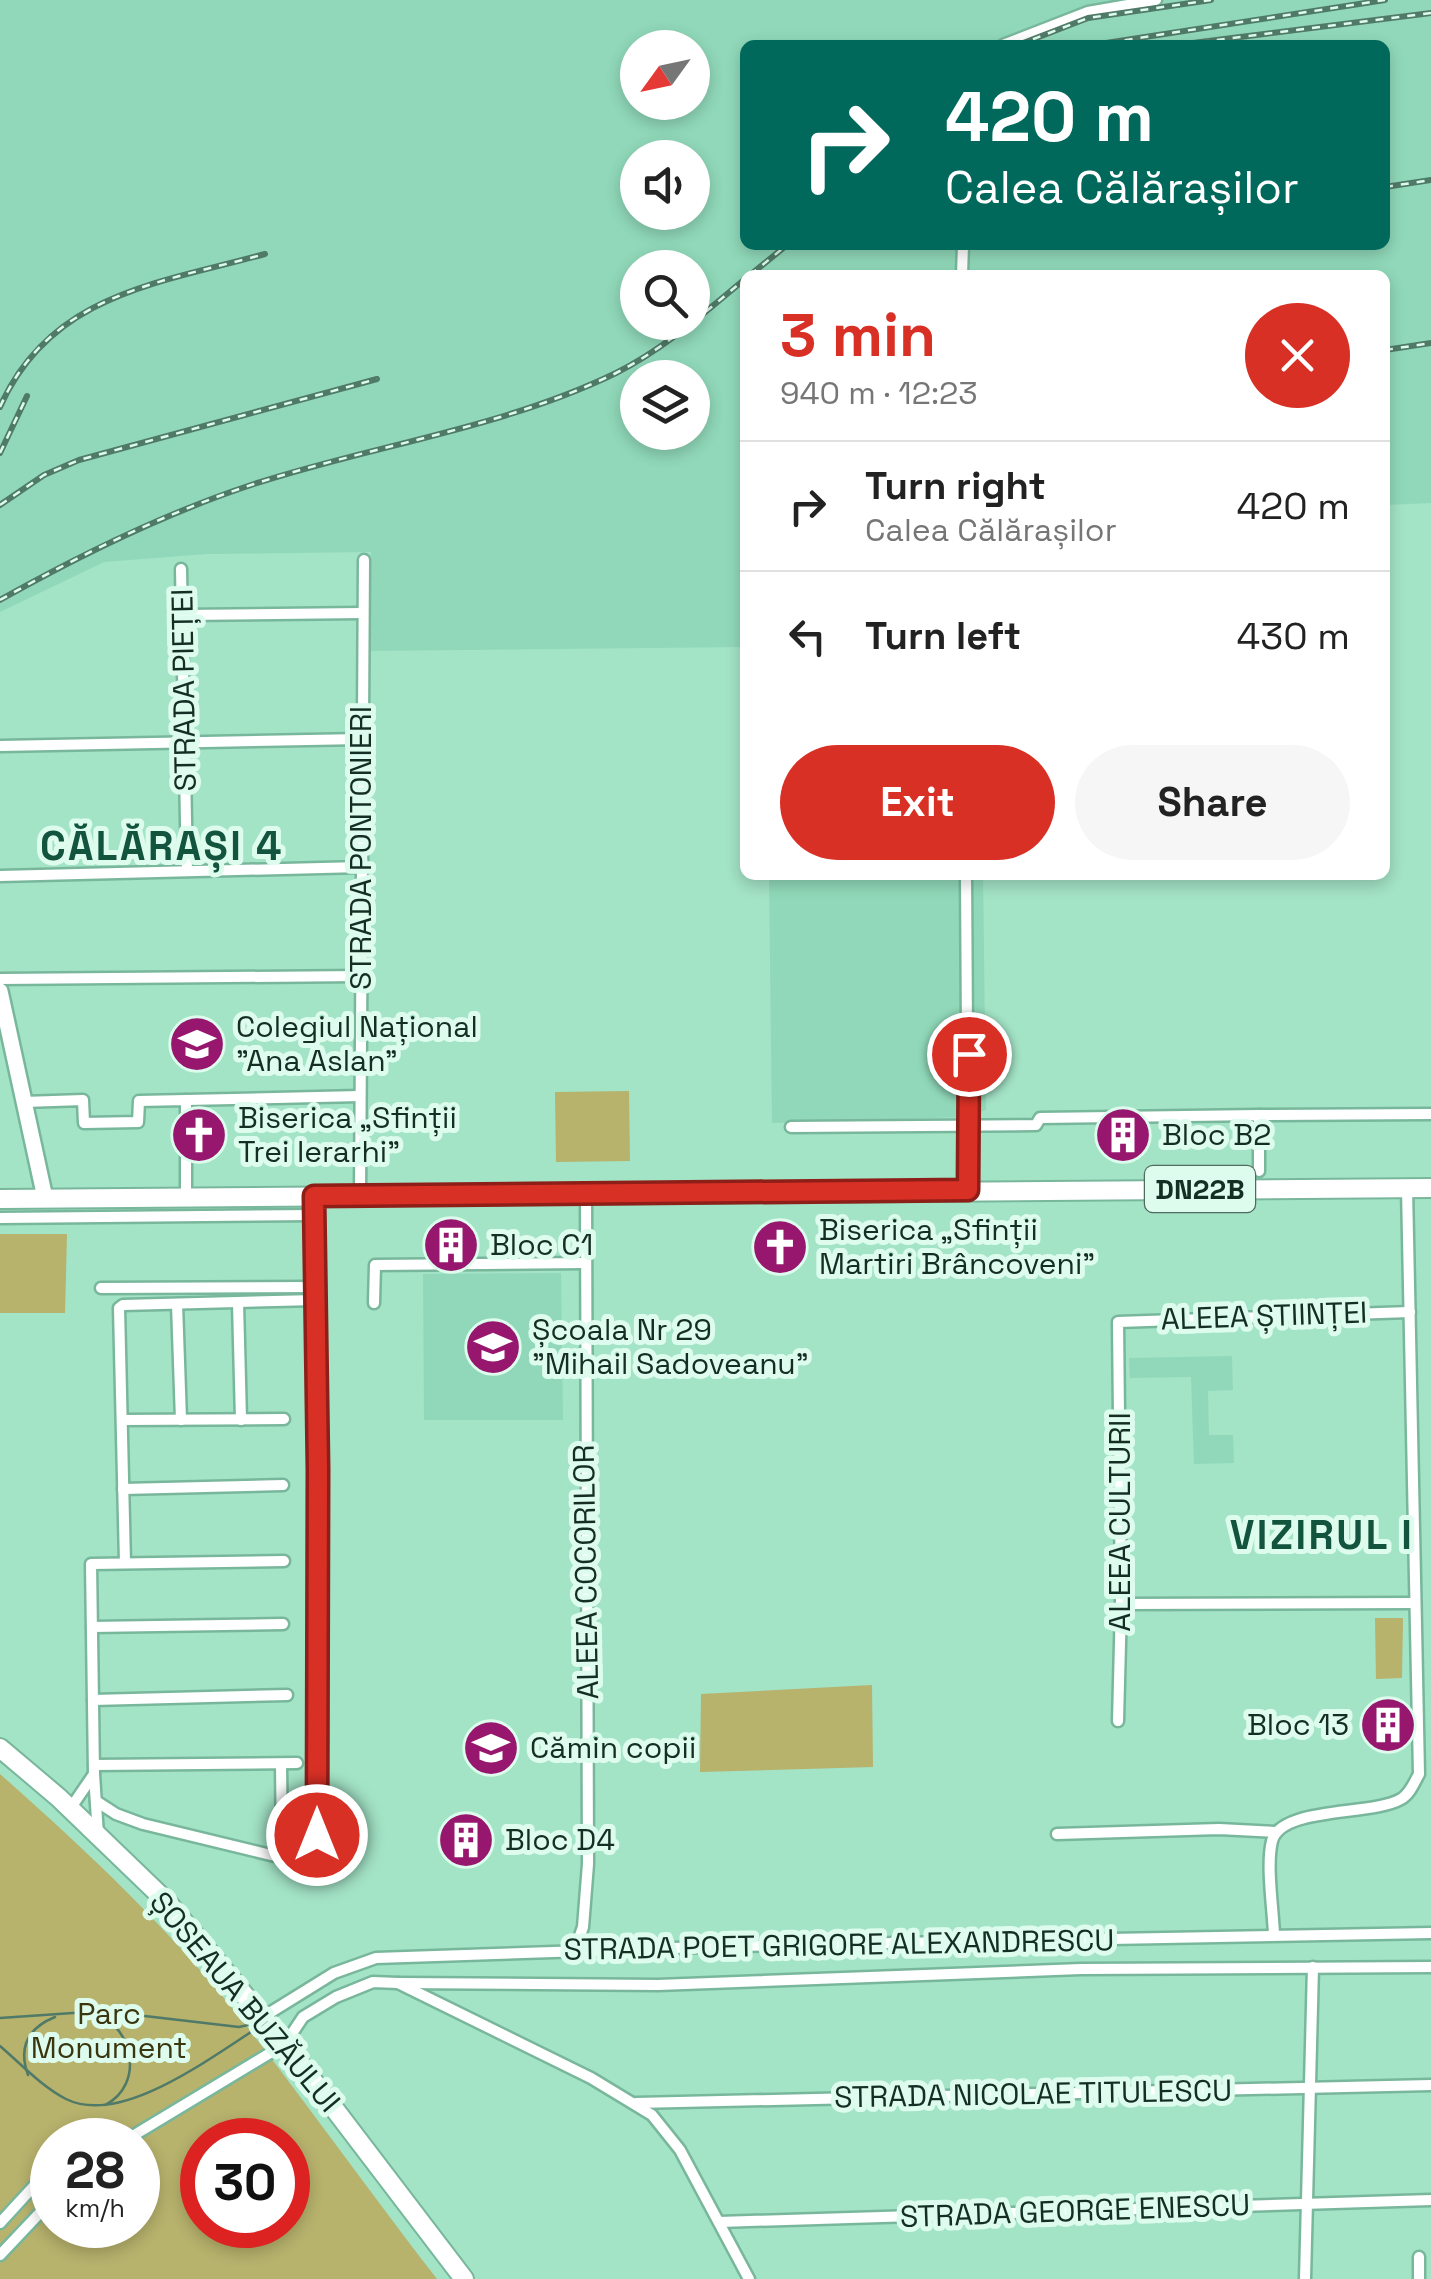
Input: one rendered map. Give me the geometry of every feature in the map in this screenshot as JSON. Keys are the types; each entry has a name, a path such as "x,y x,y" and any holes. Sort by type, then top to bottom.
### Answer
{"main road":[{"name":"DN22B","path":"0,1199 1431,1188"},
{"name":"ȘOSEAUA BUZĂULUI","path":"0,1748 168,1903 284,2044 464,2279"}],"street":[{"path":"1016,40 1088,12 1156,0"},
{"name":"STRADA PONTONIERI","path":"360,1195 364,560"},
{"name":"STRADA PIEȚEI","path":"181,569 187,870"},
{"path":"184,615 362,613"},
{"path":"0,746 362,740"},
{"path":"0,876 361,867"},
{"path":"966,880 968,1190"},
{"path":"0,980 361,976"},
{"path":"0,990 45,1198"},
{"path":"24,1102 83,1100 84,1123 138,1122 139,1101 360,1096"},
{"path":"186,1100 186,1197"},
{"path":"791,1127 1036,1125 1040,1118 1431,1114"},
{"path":"1258,1115 1259,1171"},
{"path":"1274,1934 1271,1848 1276,1832 1291,1821 1310,1816 1402,1799 1419,1774 1408,1188"},
{"name":"ALEEA COCORILOR","path":"575,1950 583,1926 588,1864 586,1193"},
{"path":"314,1196 317,1870"},
{"path":"0,1218 314,1215"},
{"path":"374,1303 375,1265 584,1263"},
{"path":"101,1288 316,1287"},
{"path":"125,1563 118,1308 316,1300"},
{"path":"238,1302 241,1420"},
{"path":"177,1304 181,1420"},
{"name":"ALEEA ȘTIINȚEI","path":"1118,1322 1410,1312"},
{"name":"ALEEA CULTURII","path":"1118,1322 1122,1604 1118,1722"},
{"path":"122,1420 284,1419"},
{"path":"123,1489 283,1485"},
{"path":"98,1836 91,1564 284,1561"},
{"path":"1122,1604 1413,1603"},
{"path":"92,1627 283,1624"},
{"path":"93,1700 288,1695"},
{"path":"96,1801 143,1824 275,1856 282,1847 281,1764"},
{"path":"94,1769 296,1764"},
{"path":"70,1809 94,1769"},
{"path":"1057,1834 1219,1829 1276,1832"},
{"name":"STRADA POET GRIGORE ALEXANDRESCU","path":"263,2018 334,1973 360,1962 575,1950 1431,1933"},
{"name":"STRADA POET GRIGORE ALEXANDRESCU","path":"160,2119 284,2044 303,2017 346,1991 373,1982 658,1985 1081,1969 1431,1966"},
{"path":"1305,2279 1313,1967"},
{"path":"398,1983 550,2056 635,2103 668,2133 749,2279"},
{"name":"STRADA NICOLAE TITULESCU","path":"635,2103 1431,2085"},
{"path":"0,2223 30,2190"},
{"name":"STRADA GEORGE ENESCU","path":"719,2222 1431,2200"},
{"path":"0,2255 30,2223"},
{"path":"1419,2257 1419,2279"}],"shaded area":[{"path":"0,0 1431,0 1431,503 1390,505 1390,270 740,270 740,647 368,651 371,552 207,554 104,562 0,612"},
{"path":"769,880 983,880 986,1110 963,1117 772,1123"},
{"name":"Școala Nr 29 \"Mihail Sadoveanu\"","path":"561,1273 563,1420 424,1420 423,1274"},
{"path":"1232,1356 1233,1390 1208,1391 1209,1435 1233,1435 1234,1463 1194,1464 1191,1377 1130,1378 1129,1358"}],"green space":[{"path":"629,1091 630,1161 556,1162 555,1092"},
{"path":"0,1234 67,1234 65,1313 0,1313"},
{"path":"1375,1618 1403,1618 1402,1678 1376,1679"},
{"path":"872,1685 873,1767 700,1772 701,1694"},
{"name":"Parc Monument","path":"0,1774 128,1893 189,1957 437,2279 0,2279"}],"tram line":[{"path":"0,2018 102,2011 239,2027 257,2023"},
{"path":"93,2013 118,2030 129,2056 126,2084 105,2105"},
{"path":"28,2075 24,2056 28,2040 38,2027 55,2017"},
{"path":"0,2046 66,2099 89,2105 115,2103 170,2082 267,2022"}],"railway":[{"path":"1031,40 1088,18 1211,0"},
{"path":"1125,40 1385,0"},
{"path":"1217,40 1431,13"},
{"path":"1390,186 1431,180"},
{"path":"756,270 781,250"},
{"path":"0,407 21,369 48,340 78,317 148,285 265,254"},
{"path":"0,600 124,536 221,495 299,470 483,422 573,392 651,353 740,283"},
{"path":"1390,349 1431,343"},
{"path":"0,505 44,475 79,460 377,379"},
{"path":"0,453 27,396"}],"place":[{"name":"Colegiul Național \"Ana Aslan\"","path":"197,1044"},
{"name":"Biserica „Sfinții Trei Ierarhi\"","path":"199,1135"},
{"name":"Bloc B2","path":"1123,1135"},
{"name":"Bloc C1","path":"451,1245"},
{"name":"Biserica „Sfinții Martiri Brâncoveni\"","path":"780,1247"},
{"name":"Școala Nr 29 \"Mihail Sadoveanu\"","path":"493,1347"},
{"name":"Bloc 13","path":"1388,1725"},
{"name":"Cămin copii","path":"491,1748"},
{"name":"Bloc D4","path":"466,1840"}],"district":[{"name":"CĂLĂRAȘI 4","path":"162,846"},
{"name":"VIZIRUL I","path":"1322,1535"}],"route":[{"path":"317,1835 314,1196 968,1190 969,1054"}]}
